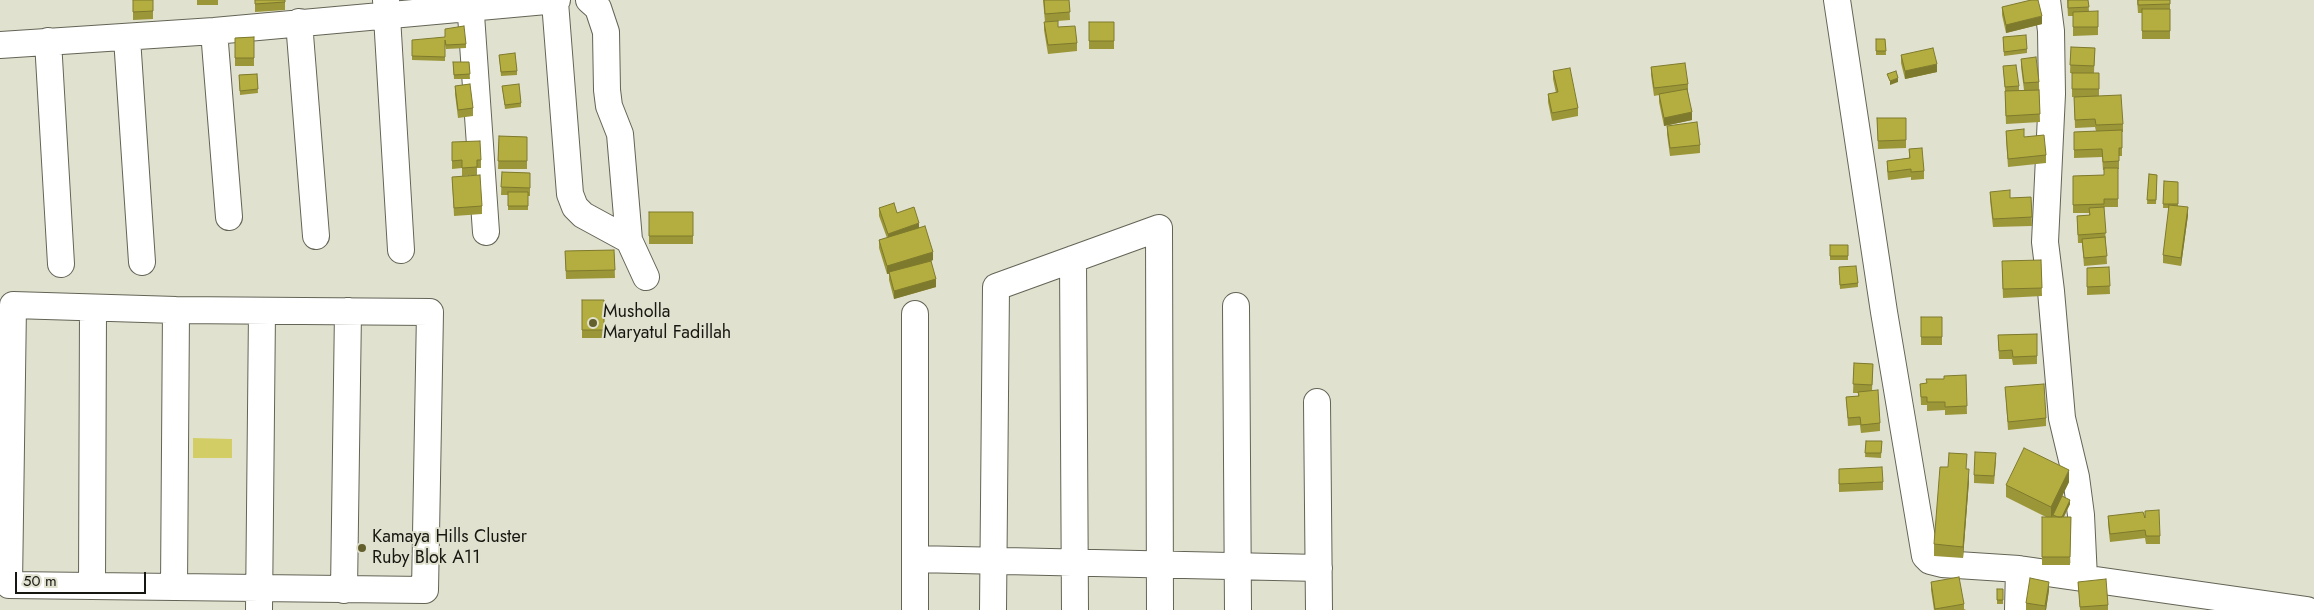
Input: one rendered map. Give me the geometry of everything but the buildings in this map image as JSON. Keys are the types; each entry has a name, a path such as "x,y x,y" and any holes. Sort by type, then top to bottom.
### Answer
{"street":[{"path":"589,0 598,8 606,32 607,90 609,106 620,134 629,240 646,277"},
{"path":"1837,0 1884,312 1925,556 1930,561 1942,564 2019,568 2307,610"},
{"path":"2047,0 2051,31 2052,94 2045,242 2062,418 2076,477 2081,514 2084,578"},
{"path":"0,45 214,31 299,22 386,7 556,1 570,194 575,208 582,215 629,240"},
{"path":"470,4 486,232"},
{"path":"386,7 401,250"},
{"path":"299,22 316,236"},
{"path":"214,31 230,217"},
{"path":"127,38 142,262"},
{"path":"48,41 61,264"},
{"path":"993,610 995,561 996,287 1160,228 1160,610"},
{"path":"1073,259 1074,610"},
{"path":"13,305 93,308 430,312 425,590 344,590 259,600 174,587 8,584 13,305"},
{"path":"1236,306 1238,610"},
{"path":"92,585 93,308"},
{"path":"174,587 176,310"},
{"path":"259,600 262,311"},
{"path":"344,590 348,312"},
{"path":"915,314 915,610"},
{"path":"1317,402 1319,610"},
{"path":"915,559 1318,568"},
{"path":"2018,610 2019,568"}],"shaded area":[{"path":"193,438 232,439 232,458 193,458"}],"place":[{"name":"Musholla Maryatul Fadillah","path":"593,323"},
{"name":"Kamaya Hills Cluster Ruby Blok A11","path":"362,548"}]}
